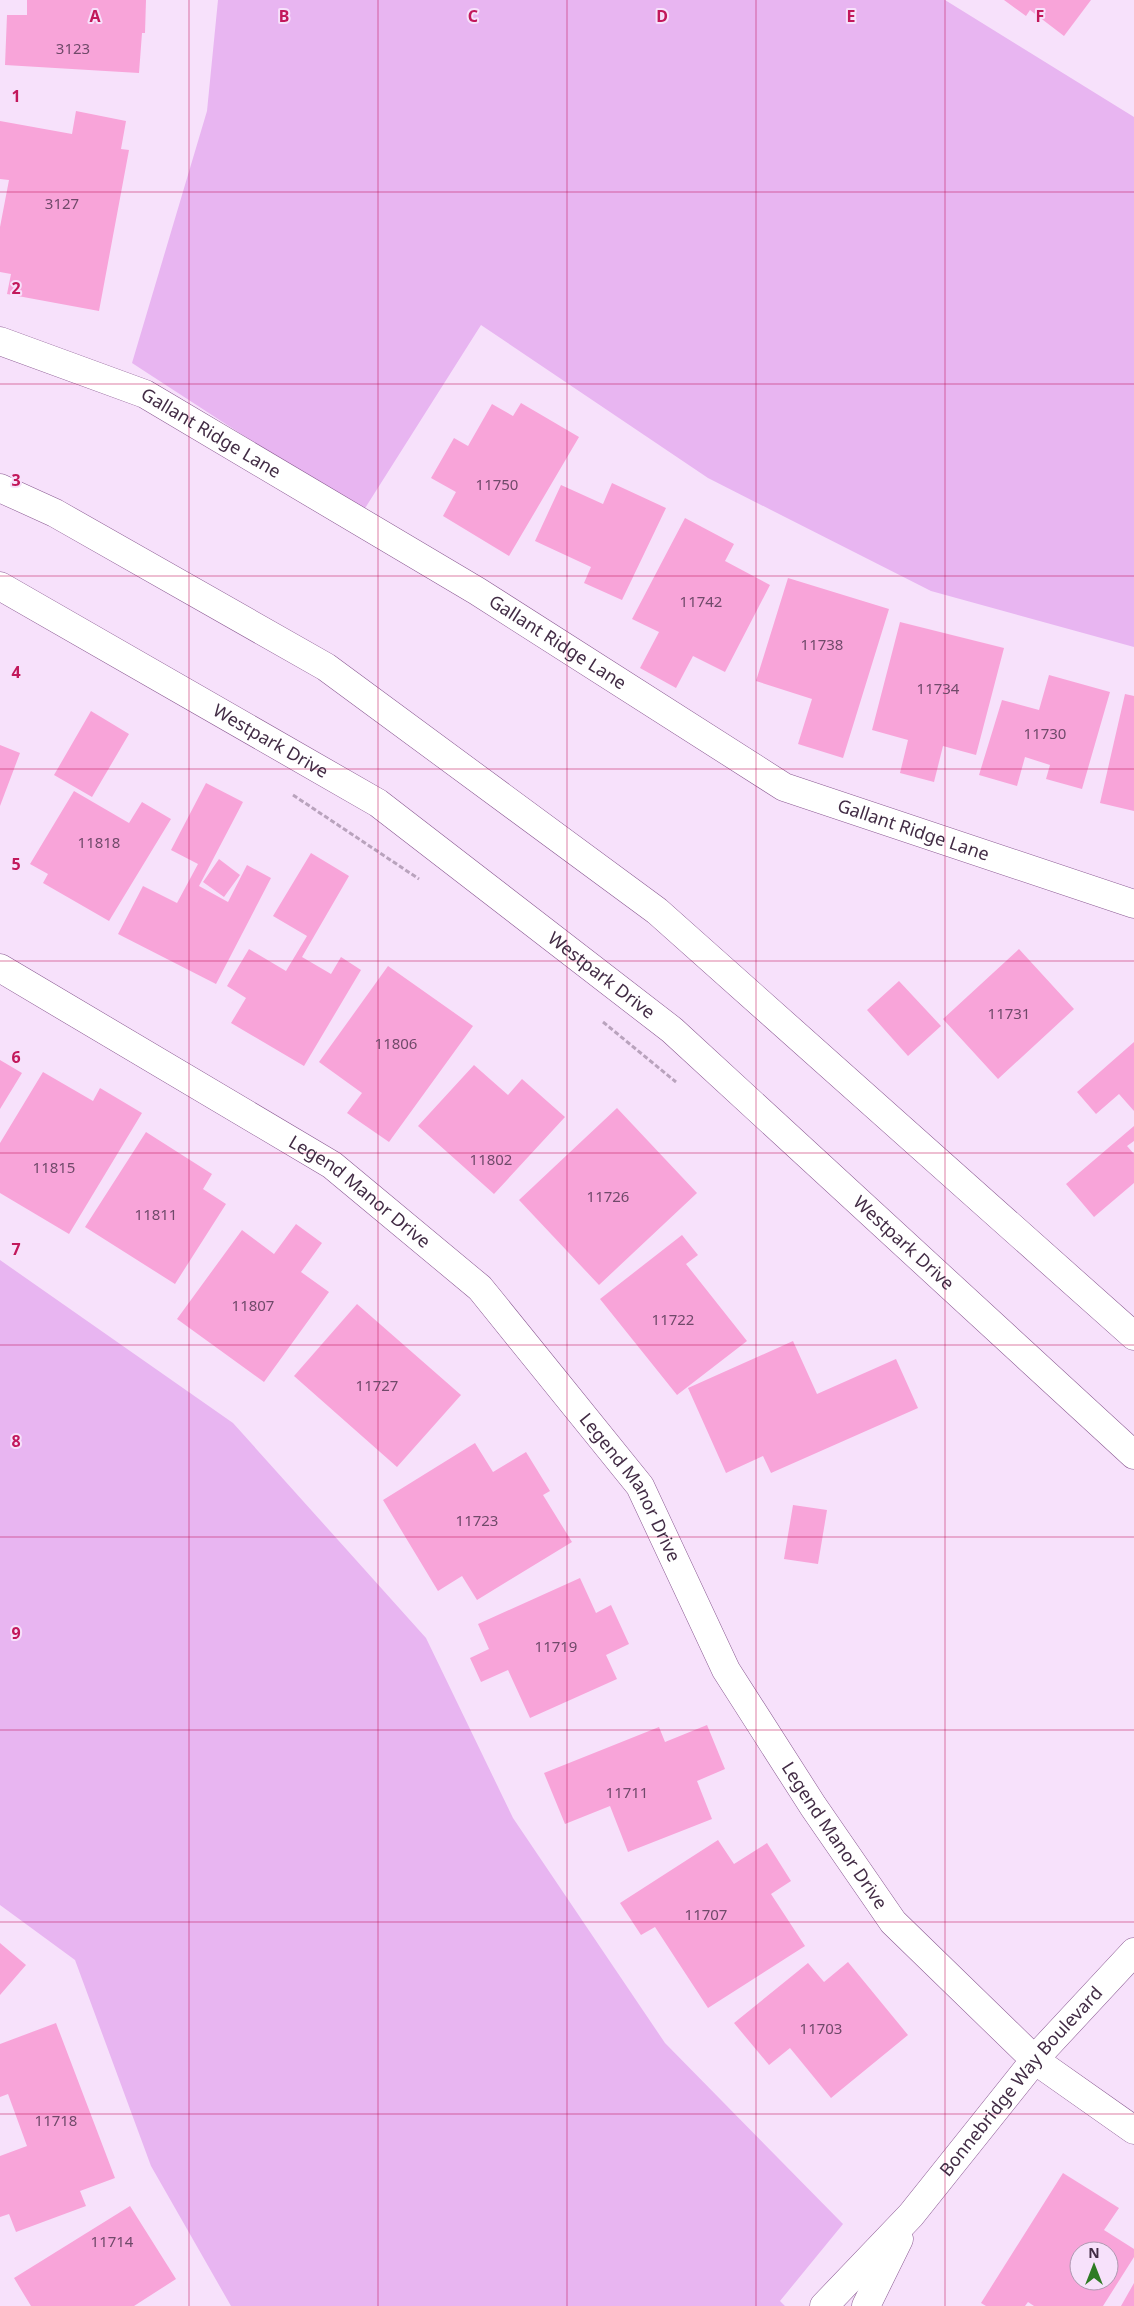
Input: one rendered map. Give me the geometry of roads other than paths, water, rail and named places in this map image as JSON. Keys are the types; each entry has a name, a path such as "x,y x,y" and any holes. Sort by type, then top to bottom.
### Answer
{"street":[{"name":"Gallant Ridge Lane","path":"0,341 145,394 477,591 784,787 1134,904"},
{"path":"0,488 55,513 326,667 657,911 1134,1336"},
{"name":"Westpark Drive","path":"0,586 386,809 672,1030 1134,1455"},
{"name":"Legend Manor Drive","path":"0,968 332,1165 480,1288 640,1486 726,1670 813,1806 893,1922 1036,2061 1134,2130"},
{"name":"Bonnebridge Way Boulevard","path":"824,2306 910,2215 1036,2061 1042,2051 1134,1952"},
{"name":"Bonnebridge Way Boulevard","path":"866,2306 910,2215"}]}
